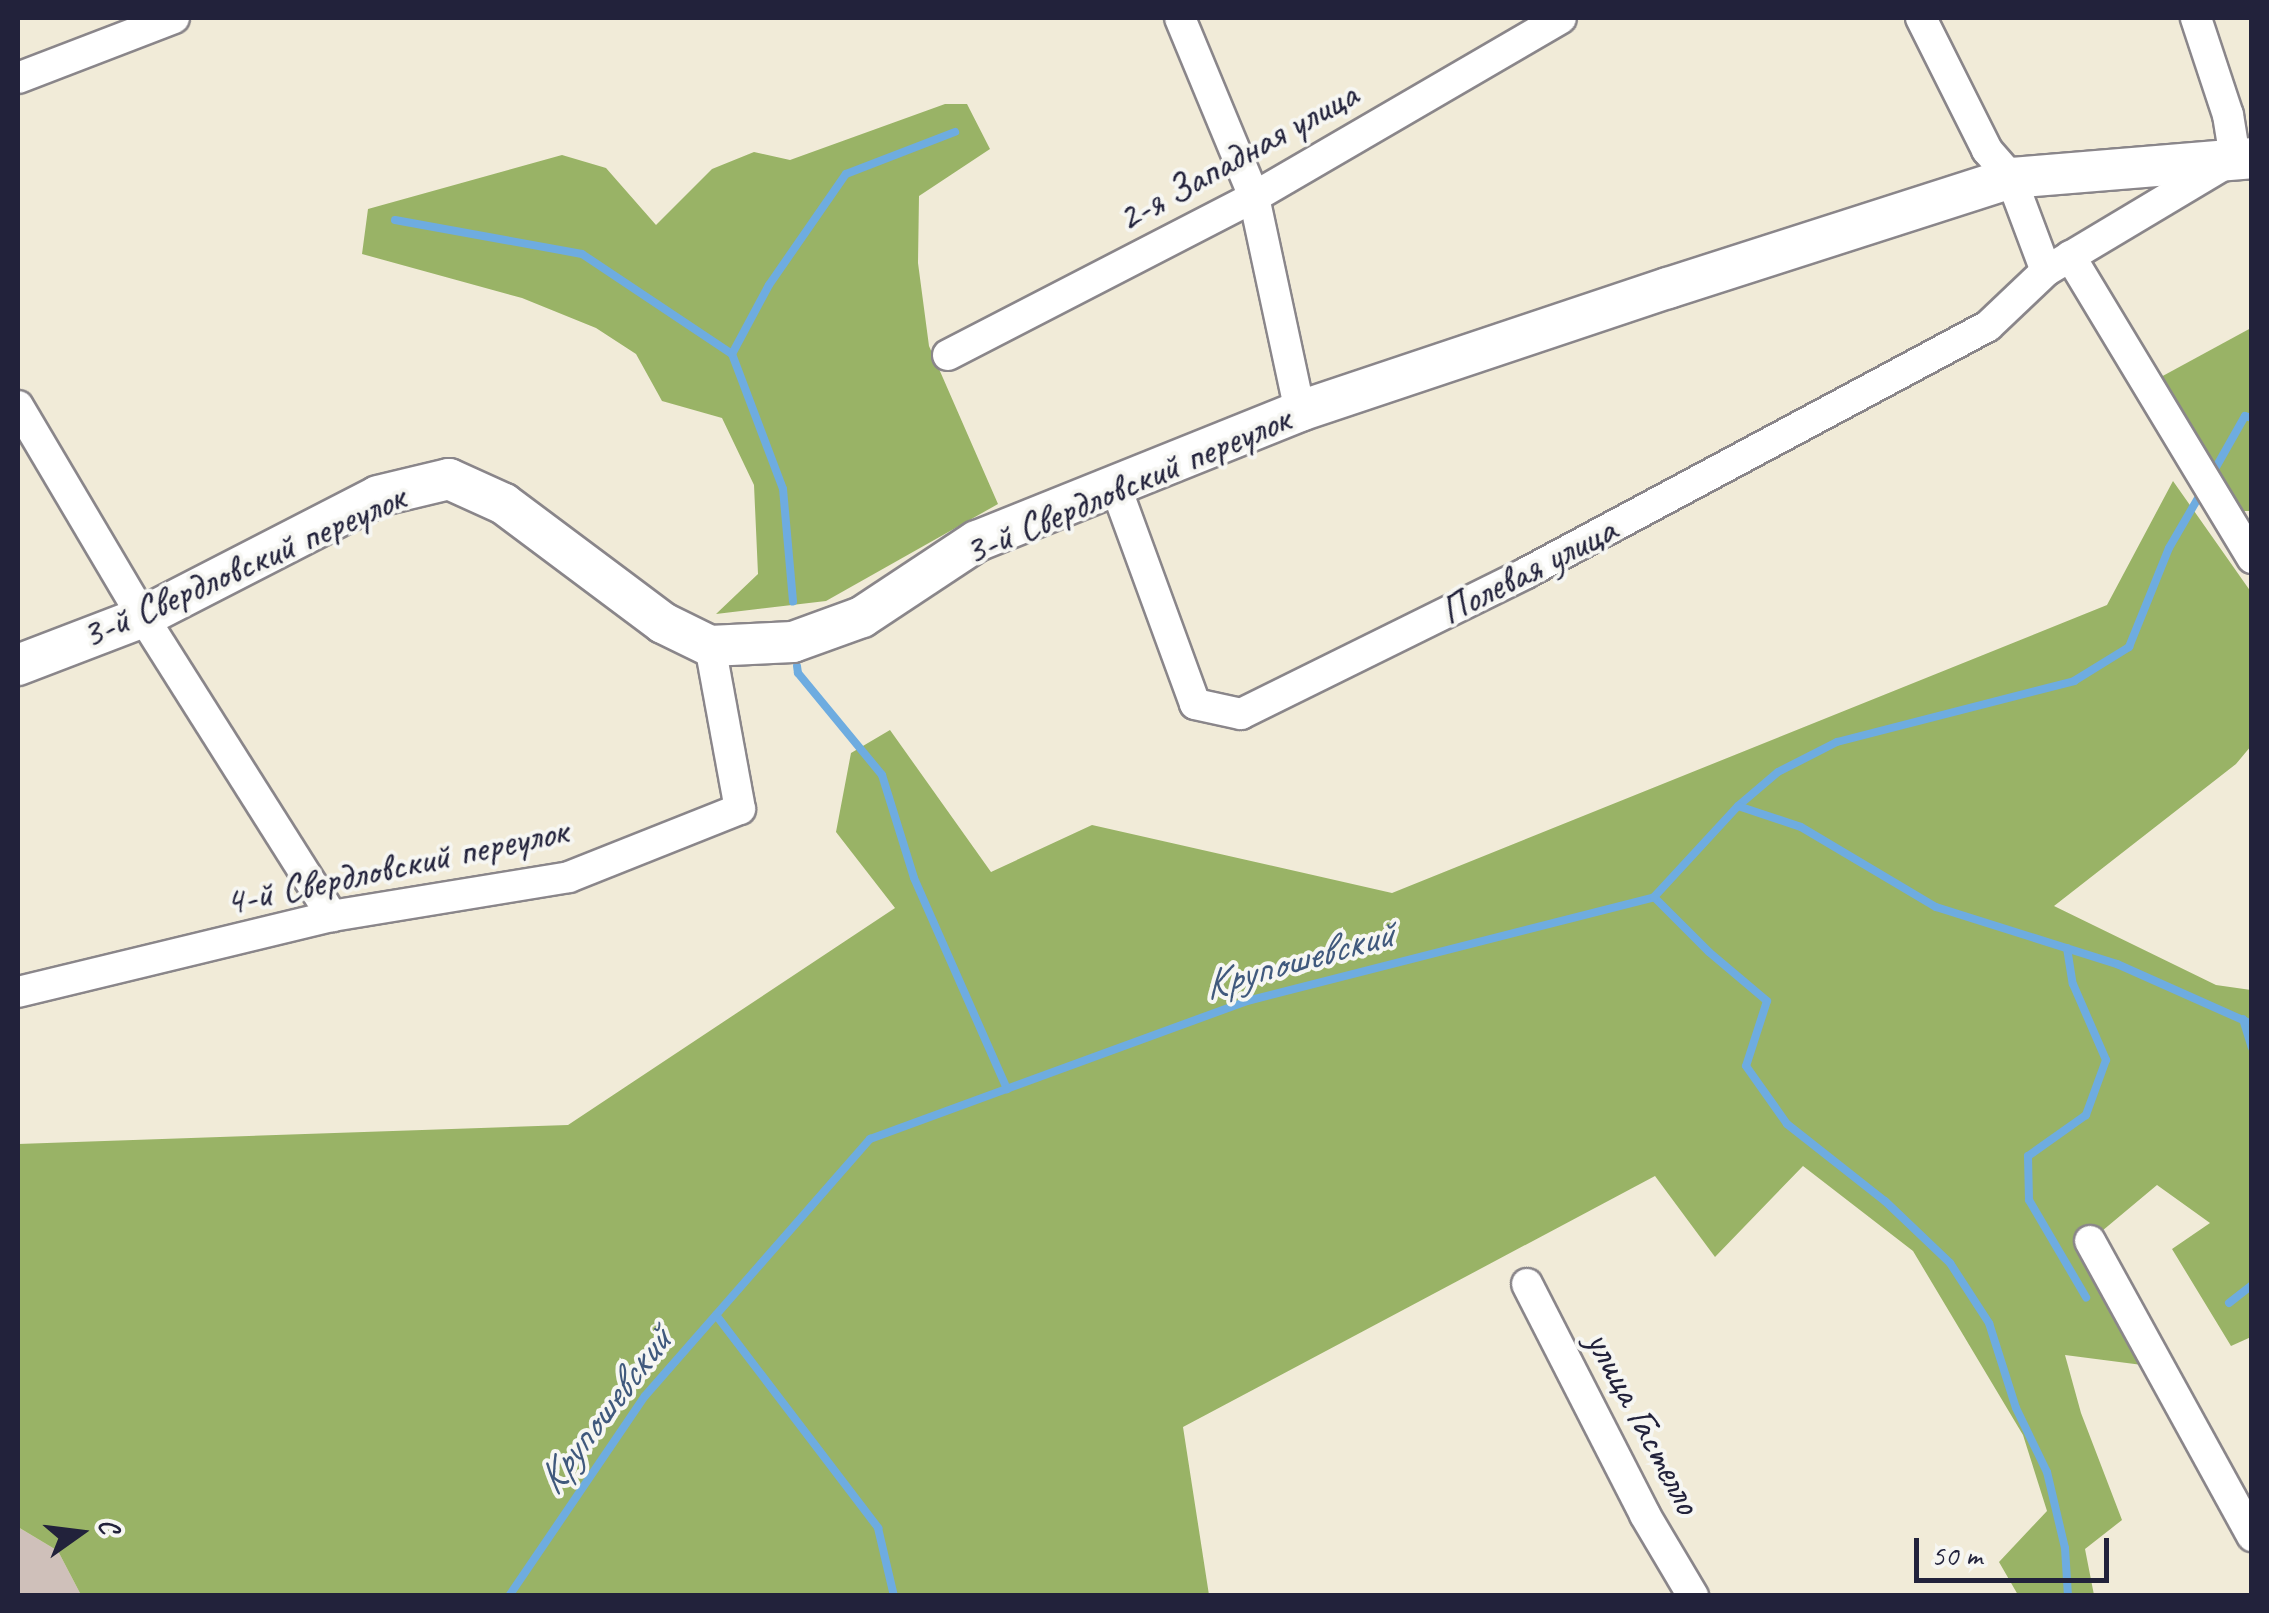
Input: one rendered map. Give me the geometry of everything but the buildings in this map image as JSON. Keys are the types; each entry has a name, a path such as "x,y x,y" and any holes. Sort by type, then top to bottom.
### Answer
{"main road":[{"path":"2011,178 2243,158"},
{"name":"3-й Свердловский переулок","path":"18,665 143,617 378,496 449,479 504,504 663,623 710,646 793,642 862,616 977,541 1300,411 2011,178"}],"street":[{"path":"18,78 174,18"},
{"path":"1180,18 1254,196 1300,411"},
{"name":"2-я Западная улица","path":"948,355 1254,196 1561,18"},
{"path":"1922,18 1986,150 2011,178 2058,264 2252,558"},
{"path":"2058,264 2243,158 2196,18"},
{"name":"Полевая улица","path":"1115,486 1195,704 1240,714 1526,573 1988,326 2058,264"},
{"path":"18,406 143,617 332,916"},
{"name":"4-й Свердловский переулок","path":"18,992 332,916 568,877 740,809 710,646"},
{"path":"2090,1241 2252,1536"},
{"name":"улица Гастелло","path":"1527,1284 1645,1515 1693,1596"}],"shaded area":[{"path":"18,1527 58,1551 81,1595 18,1596"}],"green space":[{"path":"945,104 967,104 990,149 919,196 918,263 929,346 998,504 826,601 716,614 758,574 754,485 722,418 662,401 636,354 596,328 522,298 362,254 368,209 562,155 606,168 656,225 712,169 754,152 790,160"},
{"path":"2251,328 2251,511 2244,511 2159,378"},
{"path":"2173,481 2251,592 2251,746 2236,764 2054,906 2216,985 2251,990 2251,1337 2231,1346 2172,1249 2210,1223 2157,1185 2102,1231 2078,1236 2150,1366 2065,1355 2081,1413 2122,1520 2085,1549 2094,1595 2018,1595 1999,1562 2047,1511 2023,1435 1913,1251 1803,1166 1715,1257 1655,1176 1183,1427 1209,1595 81,1595 58,1551 18,1527 18,1144 568,1125 895,908 836,832 851,753 890,730 991,872 1092,825 1392,893 2107,605"}],"waterway":[{"path":"732,354 769,285 846,174 955,132"},
{"path":"395,220 582,254 732,354 783,489 793,602"},
{"path":"2211,476 2245,416 2252,418"},
{"path":"1738,806 1778,772 1837,742 2074,681 2129,647 2169,548 2201,493"},
{"path":"797,666 798,673 882,775 914,878 1007,1089"},
{"name":"Крупошевский","path":"509,1596 645,1396 870,1139 1247,1001 1654,897 1738,806 1801,827 1936,907 2117,964 2252,1024"},
{"path":"1654,897 1709,952 1767,1001 1746,1066 1787,1124 1885,1201 1950,1263 1989,1323 2016,1408 2047,1472 2065,1548 2068,1596"},
{"path":"2067,948 2073,984 2106,1060 2086,1115 2028,1156 2029,1200 2086,1297"},
{"path":"2243,1019 2252,1048"},
{"path":"2229,1303 2252,1285"},
{"path":"716,1315 878,1528 894,1596"}]}
